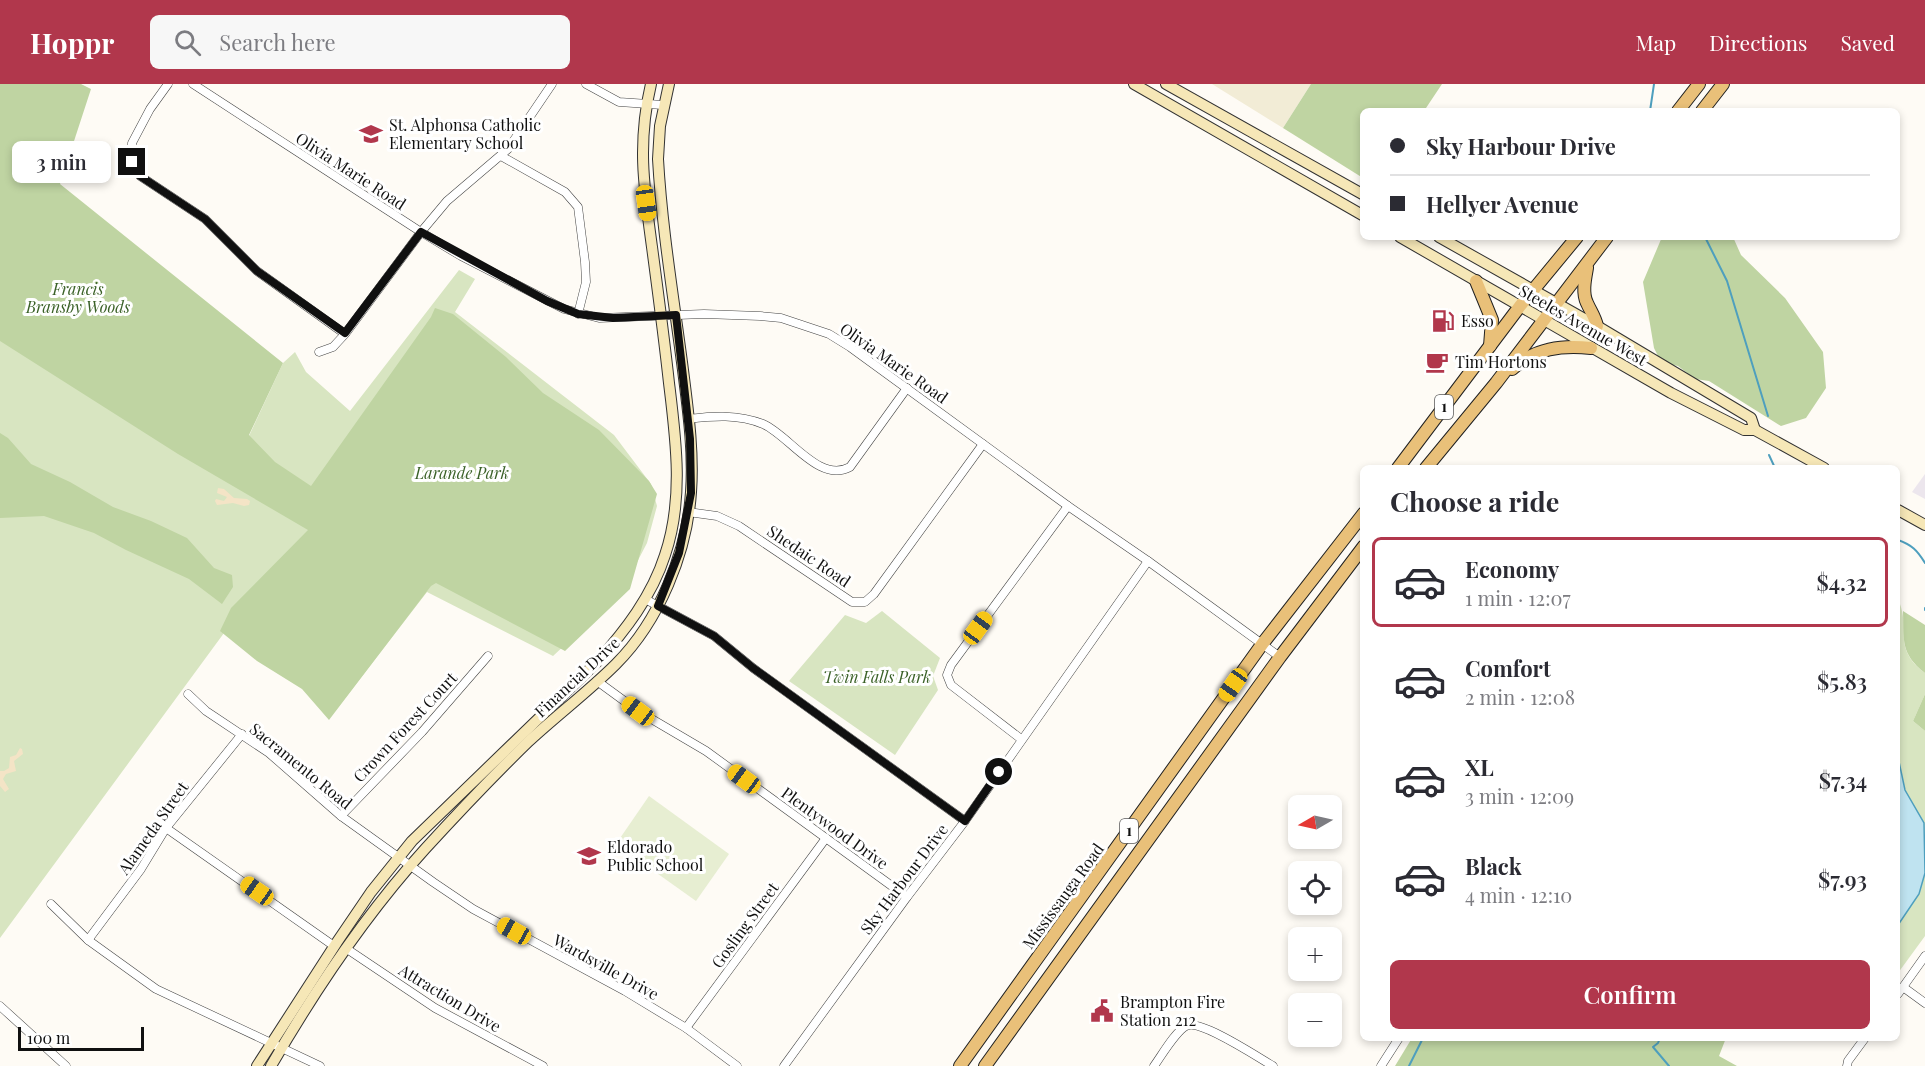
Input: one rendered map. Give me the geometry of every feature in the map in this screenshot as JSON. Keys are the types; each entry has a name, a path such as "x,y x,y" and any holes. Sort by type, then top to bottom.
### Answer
{"main road":[{"path":"1680,108 1699,84"},
{"path":"1704,108 1723,84"},
{"name":"1","path":"1400,465 1520,306 1575,240"},
{"name":"1","path":"1428,465 1496,383 1605,240"},
{"path":"1588,263 1585,299 1595,317 1597,326"},
{"path":"1476,281 1492,320 1490,347"},
{"path":"1496,383 1518,363 1536,353 1560,347 1591,348"},
{"name":"Mississauga Road","path":"960,1066 1263,643 1360,518"},
{"name":"1","path":"985,1066 1280,657 1360,551"}],"street":[{"path":"168,84 150,109 132,143 132,162 140,176 205,219 257,271 345,333"},
{"name":"Olivia Marie Road","path":"193,84 421,232 547,301 578,314 599,318 676,315 760,316 796,322 829,334 1280,657"},
{"path":"319,352 333,346 345,333 447,201 508,149 552,84"},
{"path":"586,84 619,102 663,105"},
{"name":"Financial Drive","path":"257,1066 334,946 399,858 412,842 597,662 622,633 645,599 665,555 674,511 677,466 662,316 643,182 642,136 651,84"},
{"name":"Financial Drive","path":"271,1066 347,949 410,866 529,741 632,647 658,606 679,553 691,493 688,419 658,166 663,105 669,84"},
{"path":"1134,84 1360,214"},
{"path":"1166,84 1360,193"},
{"path":"501,156 565,192 578,207 586,282 578,314"},
{"name":"Steeles Avenue West","path":"1405,240 1671,393 1744,430 1755,430 1819,465"},
{"name":"Steeles Avenue West","path":"1444,240 1597,326 1751,418 1755,430"},
{"path":"688,419 719,416 746,418 766,425 828,471 842,471 850,467 907,388"},
{"name":"Shedaic Road","path":"688,512 717,516 740,526 852,602 865,602 874,594 983,444"},
{"path":"1021,739 951,685 947,675 951,665 1068,506"},
{"path":"1900,511 1925,525"},
{"name":"Sky Harbour Drive","path":"784,1066 965,821 1148,561"},
{"path":"645,599 714,636 753,668 965,821"},
{"name":"Crown Forest Court","path":"341,816 422,732 488,656"},
{"name":"Plentywood Drive","path":"597,681 638,711 706,751 907,897"},
{"name":"Sacramento Road","path":"188,694 206,711 269,753 341,816 399,858"},
{"name":"Alameda Street","path":"88,940 141,869 166,828 242,734"},
{"path":"166,828 334,946"},
{"name":"Gosling Street","path":"686,1028 826,838"},
{"name":"Wardsville Drive","path":"399,858 473,909 625,991 686,1028 737,1066"},
{"path":"51,904 88,940 156,989 320,1066"},
{"name":"Attraction Drive","path":"347,949 435,1008 543,1066"},
{"path":"1900,991 1925,956"},
{"path":"1903,987 1925,1003"},
{"path":"0,1006 64,1065"},
{"path":"1154,1066 1179,1032 1192,1024 1205,1027 1273,1066"},
{"path":"1382,1066 1397,1041"},
{"path":"1847,1066 1848,1061 1863,1041"}],"shaded area":[{"path":"1212,84 1311,84 1283,128"},
{"path":"1925,474 1925,499 1912,492"}],"green space":[{"name":"Larande Park","path":"0,84 81,84 91,89 60,184 283,363 249,435 275,462 311,486 431,317 435,308 453,314 506,357 543,393 599,430 649,481 657,494 630,589 565,651 436,583 431,586 329,720 302,689 257,661 220,631 231,608 308,530 178,454 0,341"},
{"path":"1311,84 1442,84 1426,108 1360,108 1360,176 1283,128"},
{"path":"1661,240 1734,240 1741,255 1785,298 1823,352 1826,388 1806,418 1781,426 1709,381 1695,379 1678,366 1661,362 1654,348 1643,282"},
{"path":"459,270 475,279 455,312 614,435 651,484 657,506 647,543 621,593 553,656 427,592 336,710 298,541 224,633 0,938 0,339 249,436 283,363 295,352 306,372 350,411"},
{"path":"0,433 8,438 31,464 70,482 113,507 187,538 214,568 232,575 233,587 222,604 189,579 94,533 44,516 0,518"},
{"path":"1900,604 1908,655 1925,673 1925,694 1913,721 1925,731 1925,936 1900,970"},
{"name":"Twin Falls Park","path":"882,611 940,658 933,676 938,690 895,755 789,681 845,615 866,623"},
{"path":"1903,611 1925,625 1925,673 1907,652"},
{"path":"1925,694 1925,731 1913,721"},
{"path":"649,796 729,854 696,901 616,844"},
{"path":"1410,1041 1725,1041 1719,1056 1737,1066 1395,1066"}],"sand":[{"path":"218,488 224,489 234,498 247,499 250,501 249,505 233,503 217,505 216,499 224,501 227,497 217,493"},
{"path":"20,748 23,754 14,761 16,771 6,774 3,779 9,789 5,792 0,786 0,771 9,768 10,757 16,755"}],"water":[{"path":"1900,766 1905,790 1924,823 1925,873 1919,894 1900,922"}],"waterway":[{"path":"1650,108 1654,84"},
{"path":"1706,240 1727,281 1768,416"},
{"path":"1769,455 1774,465"},
{"path":"1900,541 1914,548 1925,563"},
{"path":"1409,1066 1422,1041"},
{"path":"1659,1041 1653,1047 1669,1066"}],"place":[{"name":"St. Alphonsa Catholic Elementary School","path":"371,134"},
{"name":"Esso","path":"1443,321"},
{"name":"Tim Hortons","path":"1437,362"},
{"name":"Eldorado Public School","path":"589,856"},
{"name":"Brampton Fire Station 212","path":"1102,1011"}],"route":[{"path":"132,162 140,176 205,219 257,271 345,333 421,232 461,256 547,301 578,314 599,318 676,315 690,439 691,493 679,553 658,606 714,636 753,668 965,821 999,772"}],"park label":[{"name":"Francis Bransby Woods","path":"78,298"}]}
